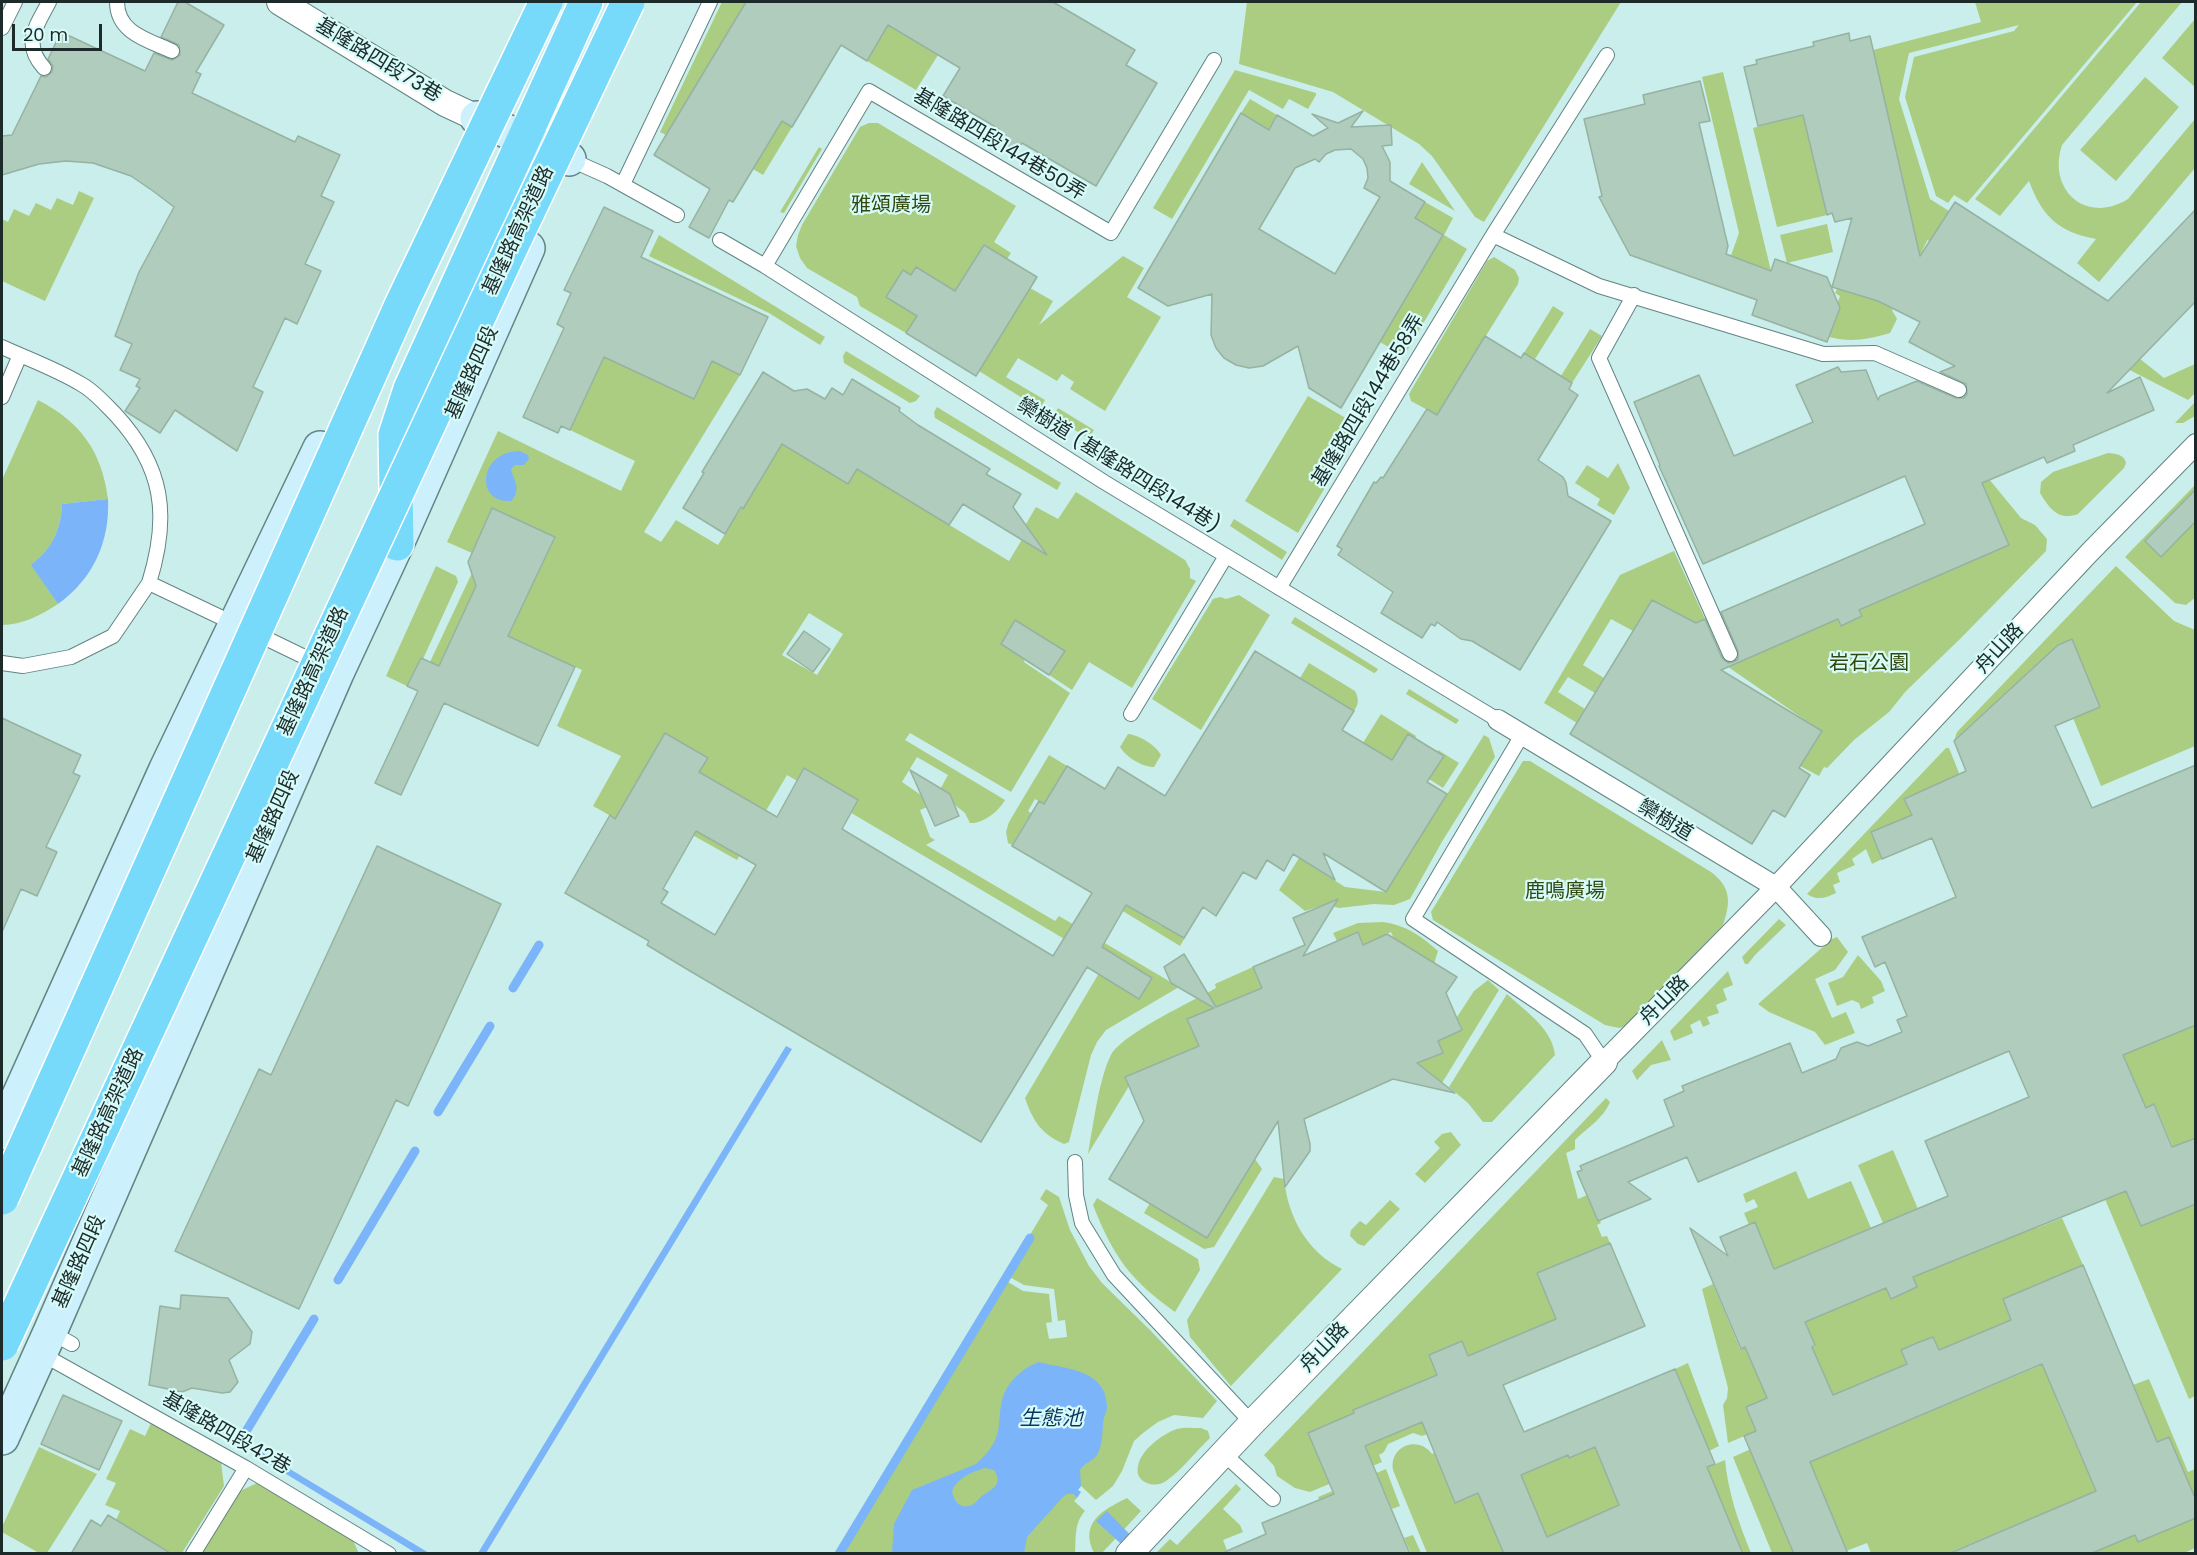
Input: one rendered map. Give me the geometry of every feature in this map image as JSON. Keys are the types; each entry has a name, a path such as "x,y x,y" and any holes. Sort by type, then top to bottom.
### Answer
{"highway":[{"path":"2,1198 402,303 546,2"},
{"path":"397,544 395,435 410,389 586,2"},
{"name":"基隆路高架道路","path":"2,1344 509,252 628,2"}],"main road":[{"path":"2,1133 166,769 237,624 531,2"},
{"name":"基隆路四段","path":"2,1438 54,1343 338,673 609,70 642,2"},
{"path":"477,118 569,159"}],"street":[{"name":"基隆路四段73巷","path":"280,2 445,103 477,118"},
{"name":"舟山路","path":"1129,1554 1252,1423 1776,887 2090,552 2196,444"},
{"name":"欒樹道","path":"1498,720 1776,887 1821,936"}],"lane":[{"path":"2,28 15,2"},
{"path":"44,68 33,53 32,43 33,33 49,2"},
{"path":"117,2 120,18 132,33 172,51"},
{"path":"623,184 710,2"},
{"name":"基隆路四段144巷58弄","path":"1280,588 1492,235 1607,54"},
{"name":"基隆路四段144巷50弄","path":"765,266 869,90 1111,233 1214,60"},
{"path":"569,159 623,184 677,215"},
{"path":"1492,235 1599,286 1824,354 1875,353 1959,390"},
{"name":"欒樹道 (基隆路四段144巷)","path":"720,240 765,266 1104,482 1498,720"},
{"path":"1634,295 1599,358 1730,654"},
{"path":"2,347 82,384 105,404 133,434 156,478 162,521 157,557 149,583 112,636 71,657 23,666 2,663"},
{"path":"2,397 20,356"},
{"path":"1131,714 1226,556"},
{"path":"149,583 338,673"},
{"path":"1522,735 1413,919 1585,1034 1604,1062"},
{"path":"1075,1162 1077,1195 1082,1222 1114,1275 1252,1423"},
{"name":"基隆路四段42巷","path":"54,1343 73,1369 246,1468 372,1549 389,1554"},
{"path":"1224,1454 1273,1499"},
{"path":"193,1554 246,1468"}],"green space":[{"path":"722,2 746,2 666,135 660,132"},
{"path":"1247,2 1621,2 1484,222 1475,217 1432,156 1419,144 1333,92 1239,64"},
{"path":"1975,2 2137,2 1967,203 1954,195 1948,203 1936,196 1905,97 1914,57 2014,31 2019,25 1909,53 1899,99 1930,199 1949,211 1929,242 1928,239 1892,310 1897,319 1890,333 1860,340 1829,337 1829,326 1840,296 1835,293 1846,272 1851,293 1873,299 1873,50 1981,22"},
{"path":"2141,2 2182,2 2062,145 2059,161 2060,176 2065,189 2074,199 2098,208 2112,206 2128,199 2195,119 2195,168 2099,282 2077,263 2096,239 2071,232 2053,221 2040,204 2029,181 2000,216 1975,199"},
{"path":"2195,19 2196,86 2195,87 2162,58"},
{"path":"888,25 938,55 916,90 867,61"},
{"path":"1235,70 1316,93 1316,95 1308,109 1289,99 1283,109 1249,90 1172,219 1153,208"},
{"path":"1723,72 1771,271 1763,268 1753,299 1730,291 1731,288 1721,284 1739,233 1702,77"},
{"path":"2145,77 2179,107 2116,181 2080,150"},
{"path":"1250,99 1277,115 1269,130 1241,113"},
{"path":"1803,115 1827,215 1777,227 1753,128"},
{"path":"782,121 792,127 763,175 753,169"},
{"name":"雅頌廣場","path":"869,123 878,123 1016,206 994,242 1011,253 1007,259 984,245 955,291 916,267 911,275 903,270 887,297 917,316 906,333 860,306 857,297 807,268 796,246 802,225 860,127"},
{"path":"819,147 822,149 784,213 780,212"},
{"path":"1422,162 1455,211 1409,184"},
{"path":"79,191 94,198 45,301 2,281 2,219 8,222 14,209 29,216 36,203 51,210 57,198 73,205"},
{"path":"1425,202 1453,218 1444,235 1467,249 1404,356 1380,342 1443,235 1415,218"},
{"path":"1827,224 1833,252 1787,263 1780,235"},
{"path":"659,235 825,337 820,345 769,313 649,256"},
{"path":"1123,256 1144,268 1127,297 1161,317 1105,411 1070,389 1074,382 1062,374 1057,381 1018,358 1006,377 1045,400 1040,409 979,371 1030,288 1053,301 1039,325"},
{"path":"1494,257 1515,270 1519,278 1518,284 1437,415 1411,401 1409,394 1487,261"},
{"path":"1553,306 1564,313 1535,359 1524,353"},
{"path":"1590,329 1602,336 1572,383 1561,376"},
{"path":"608,349 631,370 694,399 712,361 740,375 644,532 661,542 676,520 718,545 782,444 847,484 857,469 1009,561 1027,531 1023,529 1036,507 1058,519 1076,492 1185,560 1190,569 1190,578 1196,581 1132,688 1089,662 1072,690 1025,659 1024,662 1070,693 1011,792 910,733 905,740 1005,800 990,816 970,823 965,813 955,805 949,807 937,795 948,775 917,757 902,782 934,804 920,810 930,837 935,840 926,845 1055,921 1059,916 1179,987 1106,1030 1097,1042 1091,1055 1069,1142 1064,1144 1056,1140 1039,1126 1025,1098 1105,963 787,775 737,860 671,823 659,843 593,806 621,756 557,726 582,670 522,642 489,677 554,537 492,508 472,553 447,542 498,431 621,491 635,461 570,430","holes":["809,613 843,634 817,675 782,655"]},
{"path":"846,351 920,396 916,401 910,403 844,363 843,356"},
{"path":"2130,351 2164,378 2195,364 2195,393 2188,400 2120,365"},
{"path":"1308,396 1361,427 1298,533 1245,501"},
{"path":"38,400 66,418 87,440 101,467 108,499 62,504 60,522 54,538 50,546 32,565 58,604 31,619 2,625 2,480"},
{"path":"2195,402 2195,416 2183,423 2175,423"},
{"path":"937,407 1061,483 1057,490 935,418 934,412"},
{"path":"1058,408 1094,430 1089,439 1053,416"},
{"path":"2108,453 2123,458 2126,463 2124,468 2078,514 2065,516 2051,509 2040,493 2041,482 2053,472"},
{"path":"1618,463 1630,488 1614,515 1597,505 1600,499 1575,483 1587,465 1608,478"},
{"name":"岩石公園","path":"1984,473 2021,518 2035,525 2047,539 2046,551 1906,691 1889,712 1854,740 1827,768 1824,767 1819,776 1800,766 1821,731 1721,662 1711,634 1725,659 1744,660 1838,619 1841,626 1861,617 1859,610"},
{"path":"2195,485 2196,597 2186,605 2175,603 2125,557"},
{"path":"1234,519 1287,552 1282,560 1230,526"},
{"path":"1674,551 1710,630 1652,600 1633,631 1611,619 1583,665 1604,678 1595,693 1568,677 1558,692 1585,709 1577,723 1544,703 1620,575"},
{"path":"436,566 456,576 458,582 423,659 421,658 407,686 386,676"},
{"path":"2116,566 2174,621 2195,630 2195,746 2101,786 2073,718 2071,639 2058,645 1954,741 1957,732"},
{"path":"472,573 480,577 439,666 430,662"},
{"path":"1239,595 1270,615 1201,730 1152,699 1213,599 1220,597 1226,599"},
{"path":"1295,617 1378,669 1374,673 1291,623"},
{"path":"1309,663 1355,691 1358,701 1354,711 1300,678"},
{"path":"1409,689 1459,720 1456,724 1406,694"},
{"path":"1381,714 1416,736 1415,738 1392,760 1348,767"},
{"path":"1128,734 1147,741 1159,751 1161,755 1154,767 1130,758 1123,751 1120,747"},
{"path":"1484,735 1489,738 1495,757 1443,840 1410,899 1394,905 1374,904 1339,908 1326,904 1305,911 1279,890 1299,858 1345,887 1386,892"},
{"path":"1946,748 1949,748 1961,778 1945,781 1905,798 1912,815 1871,832 1882,859 1872,864 1866,849 1852,859 1855,865 1837,873 1840,882 1833,885 1836,893 1822,898 1807,894"},
{"path":"1438,750 1459,763 1443,788 1429,779 1443,756 1437,752"},
{"path":"1049,755 1067,766 1044,804 1035,799 1028,811 1037,817 1028,818 1012,845 1008,843 1006,832 1009,822"},
{"name":"鹿鳴廣場","path":"1523,761 1530,761 1711,872 1726,889 1728,902 1723,925 1626,1026 1619,1028 1605,1025 1433,920 1431,912"},
{"path":"1111,867 1151,916 1149,919 1161,926 1163,923 1186,936 1180,946 1095,894"},
{"path":"1779,919 1786,925 1748,964 1745,964 1742,957"},
{"path":"1383,922 1406,929 1432,946 1438,951 1434,964 1394,939 1391,932 1363,945 1357,932 1337,941 1333,933 1358,923"},
{"path":"1837,937 1848,952 1835,970 1815,979 1832,1018 1846,1012 1855,1033 1825,1045 1815,1032 1769,1012 1758,1004"},
{"path":"1858,955 1881,981 1885,991 1872,997 1874,1003 1861,1009 1859,1003 1852,1000 1837,1006 1828,983 1843,977"},
{"path":"1253,967 1262,988 1187,1019 1199,1046 1125,1077 1129,1086 1088,1154 1103,1076 1111,1055 1118,1047 1143,1028 1216,988 1215,984"},
{"path":"1728,971 1733,985 1723,989 1727,1000 1716,1005 1719,1013 1707,1017 1710,1024 1703,1027 1700,1020 1690,1025 1693,1033 1674,1041 1670,1031"},
{"path":"2088,972 2195,1025 2195,1138 2173,1147 2155,1105 2146,1108"},
{"path":"1488,980 1499,990 1442,1083 1403,1069 1442,1053 1438,1041 1462,1030 1457,1017 1474,991"},
{"path":"1507,994 1543,1028 1553,1045 1555,1055 1492,1122 1483,1122 1468,1103 1449,1087"},
{"path":"1662,1040 1671,1060 1651,1065 1637,1080 1632,1071"},
{"path":"1606,1098 1610,1102 1603,1113 1575,1140 1575,1149 1566,1153 1578,1199 1589,1194 1601,1223 1597,1225 1602,1237 1607,1236 1630,1292 1489,1391 1451,1425 1422,1436 1413,1433 1388,1444 1384,1452 1379,1455 1382,1462 1310,1492 1295,1488 1277,1476 1274,1466 1264,1455"},
{"path":"1451,1132 1461,1145 1425,1183 1415,1174 1440,1148 1434,1142 1442,1134"},
{"path":"1893,1150 1918,1209 1883,1223 1858,1165"},
{"path":"1255,1159 1262,1169 1214,1247 1204,1249 1144,1213 1150,1203"},
{"path":"1796,1171 1808,1199 1851,1181 1871,1228 1782,1266 1768,1286 1755,1222 1749,1225 1744,1213 1758,1207 1754,1199 1746,1203 1743,1194"},
{"path":"1274,1177 1284,1179 1295,1220 1309,1243 1330,1262 1342,1269 1231,1386 1190,1337 1187,1320"},
{"path":"1046,1189 1059,1197 1070,1230 1089,1266 1102,1283 1217,1401 1203,1418 1174,1415 1158,1422 1143,1433 1134,1441 1122,1471 1113,1486 1096,1500 1081,1486 1073,1494 1077,1498 1074,1501 1085,1511 1077,1526 1075,1553 837,1554 1003,1279 1023,1291 1049,1294 1052,1322 1046,1323 1049,1339 1067,1337 1065,1320 1058,1321 1054,1289 1024,1285 1006,1275 1048,1205 1040,1199"},
{"path":"2126,1191 2142,1226 2195,1204 2195,1396 2189,1399 2105,1199"},
{"path":"1097,1198 1198,1259 1200,1270 1175,1312 1135,1278 1116,1253 1093,1205"},
{"path":"1390,1200 1400,1209 1364,1246 1358,1244 1350,1236 1351,1230 1360,1221 1366,1225"},
{"path":"2062,1218 2083,1265 2003,1299 2011,1320 1939,1350 1933,1337 1917,1343 1907,1364 1833,1395 1824,1374 1747,1407 1756,1431 1728,1443 1723,1405 1727,1398 1728,1388 1702,1289 1713,1284 1740,1349 1745,1347 1755,1370 1815,1346 1805,1322 1886,1288 1891,1299 1917,1287 1913,1277 2036,1226 2037,1228"},
{"path":"2061,1357 2057,1401 2081,1457 2099,1450 2114,1484 1948,1553 1871,1553 1867,1543 1841,1553 1772,1553 1733,1457 1762,1444 1827,1455"},
{"path":"1688,1363 1719,1446 1709,1451 1675,1369"},
{"path":"2149,1379 2188,1472 2195,1469 2195,1500 2169,1438 2157,1442 2133,1385"},
{"path":"1676,1410 1701,1470 1725,1460 1735,1508 1751,1553 1743,1553 1720,1499 1526,1553 1427,1553 1393,1470 1395,1455 1400,1449 1412,1444 1426,1448 1432,1454 1434,1453 1455,1503"},
{"path":"152,1421 221,1462 224,1486 182,1553 172,1553 116,1520 120,1511 105,1505 116,1483 106,1479 130,1429 145,1436"},
{"path":"1201,1428 1208,1431 1210,1438 1166,1481 1151,1484 1139,1477 1140,1460 1153,1443 1177,1429"},
{"path":"39,1447 97,1474 47,1553 39,1553 2,1532 2,1527"},
{"path":"1386,1469 1400,1506 1392,1509 1382,1486 1323,1510 1318,1497"},
{"path":"257,1483 353,1540 359,1554 199,1554 236,1493"},
{"path":"1236,1484 1241,1489 1223,1509 1240,1525 1243,1532 1223,1540 1227,1550 1219,1554 1156,1553 1170,1539 1177,1545"},
{"path":"1127,1498 1141,1511 1102,1553 1094,1553 1089,1533 1096,1518"},
{"path":"2195,1514 2195,1548 2184,1553 2090,1554 2135,1535 2138,1541"},
{"path":"1413,1535 1421,1553 1411,1553 1404,1538"}],"water":[{"path":"520,451 528,455 529,459 524,465 515,465 511,469 516,493 511,501 499,499 491,494 487,486 486,477 489,467 506,453"},
{"path":"108,499 106,530 97,558 81,583 58,604 31,565 50,546 60,522 62,504"},
{"path":"786,1046 792,1049 486,1553 478,1553"},
{"name":"生態池","path":"1039,1362 1072,1369 1100,1384 1105,1394 1107,1408 1100,1447 1097,1455 1080,1470 1081,1486 1078,1490 1081,1492 1077,1498 1073,1494 1067,1494 1062,1498 1027,1537 1024,1553 892,1553 894,1524 912,1490 976,1464 982,1458 996,1438 1001,1405 1009,1384 1019,1373","holes":["985,1468 994,1470 997,1475 996,1486 972,1505 964,1506 956,1501 952,1491 961,1479"]},
{"path":"174,1399 429,1553 416,1553 171,1404"},
{"path":"1107,1511 1148,1553 1131,1553 1096,1521"}],"building":[{"path":"178,2 185,2 224,25 196,72 201,74 192,93 295,142 298,136 340,155 321,196 334,202 305,264 321,271 297,324 285,318 253,387 263,392 237,451 175,410 160,433 125,411 140,388 136,386 140,379 120,370 132,344 115,336 139,272 174,207 131,176 93,163 66,161 39,164 2,175 2,136 12,135 41,76 46,77 52,72 53,66 48,59 61,32 145,71 154,53 172,60 180,55 179,45 161,37"},
{"path":"746,2 1053,2 1135,50 1126,65 1157,83 1096,186 1022,143 1017,151 994,137 999,129 943,96 960,68 888,25 867,61 841,45 792,127 782,121 733,202 729,200 709,238 689,227 710,189 654,155"},
{"path":"1849,33 1850,41 1870,36 1920,256 1955,202 2108,301 2196,209 2196,301 2107,393 2140,377 2154,410 2073,445 2075,451 2047,463 2044,457 1982,483 2009,545 1859,610 1862,616 1841,626 1838,619 1721,670 1822,731 1799,768 1810,775 1785,817 1773,810 1752,844 1570,734 1652,600 1696,623 1705,619 1722,658 1728,663 1733,662 1738,659 1738,651 1721,612 1925,524 1905,476 1703,564 1659,466 1634,402 1699,375 1734,456 1813,422 1796,385 1838,367 1841,372 1866,370 1878,400 1880,396 1917,381 1956,398 1964,398 1967,394 1966,384 1940,372 1955,366 1909,342 1920,322 1878,301 1832,287 1852,218 1835,222 1832,213 1827,215 1803,115 1758,126 1744,67 1757,64 1756,60 1814,46 1813,42"},
{"path":"1700,81 1710,121 1699,123 1728,246 1726,254 1771,271 1775,259 1827,277 1840,308 1827,342 1752,315 1757,300 1630,255 1599,197 1602,196 1584,119 1645,104 1643,95"},
{"path":"1363,111 1351,127 1391,125 1392,145 1382,146 1390,162 1390,181 1425,202 1415,218 1443,235 1341,408 1309,388 1298,346 1263,366 1249,368 1236,365 1224,358 1216,348 1211,335 1212,294 1168,306 1138,288 1241,113 1269,130 1277,115 1313,136 1328,128 1312,114 1338,123","holes":["1351,149 1363,159 1368,178 1364,188 1380,197 1335,274 1259,229 1295,168 1315,159 1319,162 1326,154 1335,150"]},
{"path":"604,207 653,231 641,257 768,317 740,375 712,361 694,399 604,357 570,430 561,426 558,433 523,417 564,328 557,324 571,293 564,290"},
{"path":"984,245 1037,277 976,376 906,333 917,316 886,297 903,270 911,275 916,267 955,291"},
{"path":"1485,336 1521,358 1524,353 1572,383 1569,389 1578,395 1538,460 1563,477 1568,496 1611,521 1520,670 1472,641 1461,639 1437,622 1435,626 1431,624 1422,638 1381,613 1393,592 1338,555 1342,549 1337,546 1374,482 1383,478 1427,409 1437,415"},
{"path":"763,372 794,391 807,389 825,399 832,388 843,395 852,379 900,408 899,411 918,425 990,469 986,474 1021,494 1013,507 1047,555 963,504 949,525 857,469 848,484 782,444 743,509 741,507 725,534 683,508 704,473 702,472"},
{"path":"2196,489 2196,521 2161,557 2145,541"},
{"path":"492,508 555,537 508,636 575,667 538,746 444,703 401,795 375,783 418,691 407,686 421,658 439,666 476,586 468,562"},
{"path":"1015,620 1065,651 1049,675 1001,644"},
{"path":"804,631 830,649 813,672 787,654"},
{"path":"2072,639 2100,707 2055,726 2092,808 2196,765 2196,1025 2123,1055 2146,1108 2154,1104 2172,1147 2196,1138 2196,1204 2141,1226 2126,1191 1913,1277 1917,1287 1891,1299 1886,1288 1805,1322 1815,1345 1812,1347 1833,1395 1907,1364 1901,1350 1917,1343 1933,1337 1939,1350 2011,1320 2003,1299 2083,1265 2157,1442 2169,1437 2196,1500 2196,1518 2138,1542 2135,1535 2090,1554 1948,1554 2096,1491 2042,1364 1810,1462 1848,1554 1794,1554 1744,1436 1756,1431 1746,1407 1767,1398 1745,1347 1741,1349 1690,1228 1728,1256 1720,1237 1755,1222 1774,1269 1948,1196 1925,1141 2029,1097 2009,1051 1698,1182 1687,1157 1628,1182 1651,1199 1598,1221 1577,1172 1582,1170 1580,1166 1674,1126 1664,1100 1684,1091 1682,1086 1790,1043 1802,1073 1836,1059 1841,1048 1857,1042 1868,1046 1902,1032 1897,1020 1907,1016 1885,962 1875,967 1862,937 1956,897 1932,838 1882,859 1871,832 1912,815 1904,799 1966,771 1954,741 2058,645"},
{"path":"1255,651 1354,711 1342,730 1392,760 1408,734 1444,756 1427,782 1447,794 1386,892 1323,853 1335,880 1293,854 1284,871 1267,860 1256,879 1243,872 1216,916 1203,907 1184,938 1126,905 1102,947 1152,978 1139,999 1087,967 981,1142 690,971 647,945 649,941 565,893 610,815 615,819 665,733 708,758 699,772 777,817 804,768 858,800 842,829 1053,956 1092,893 1012,846 1039,801 1044,804 1067,766 1105,789 1118,767 1165,796","holes":["696,831 756,865 715,935 661,903 668,892 663,889"]},
{"path":"2,718 81,755 73,773 80,776 46,847 57,852 37,896 21,889 2,932"},
{"path":"910,770 950,794 959,816 935,826"},
{"path":"377,846 501,904 408,1106 396,1100 299,1309 175,1251 259,1069 271,1075"},
{"path":"1338,899 1303,956 1358,932 1363,945 1387,934 1457,977 1446,993 1462,1030 1438,1041 1443,1053 1417,1063 1455,1093 1393,1079 1304,1119 1310,1151 1285,1187 1278,1121 1207,1238 1109,1179 1144,1121 1125,1077 1199,1046 1187,1019 1214,1008 1171,983 1164,967 1184,954 1216,1007 1262,988 1253,967 1305,945 1293,918"},
{"path":"1610,1243 1645,1326 1503,1385 1524,1432 1675,1369 1715,1464 1707,1467 1743,1554 1504,1554 1478,1493 1455,1503 1422,1422 1365,1446 1410,1554 1220,1554 1266,1534 1262,1523 1334,1494 1308,1433 1354,1413 1353,1410 1437,1375 1429,1355 1462,1341 1468,1356 1556,1319 1537,1273","holes":["1595,1447 1619,1505 1547,1537 1521,1475 1568,1455 1569,1458"]},
{"path":"181,1295 228,1298 252,1332 250,1344 229,1360 238,1382 230,1392 222,1393 192,1388 182,1392 149,1385 160,1306 180,1309"},
{"path":"63,1395 122,1421 99,1470 41,1444"},
{"path":"108,1515 172,1554 71,1554 91,1520 101,1526"}],"waterway":[{"path":"513,988 539,945"},
{"path":"438,1112 490,1026"},
{"path":"338,1280 415,1151"},
{"path":"839,1554 1030,1238"},
{"path":"239,1443 314,1319"}]}
